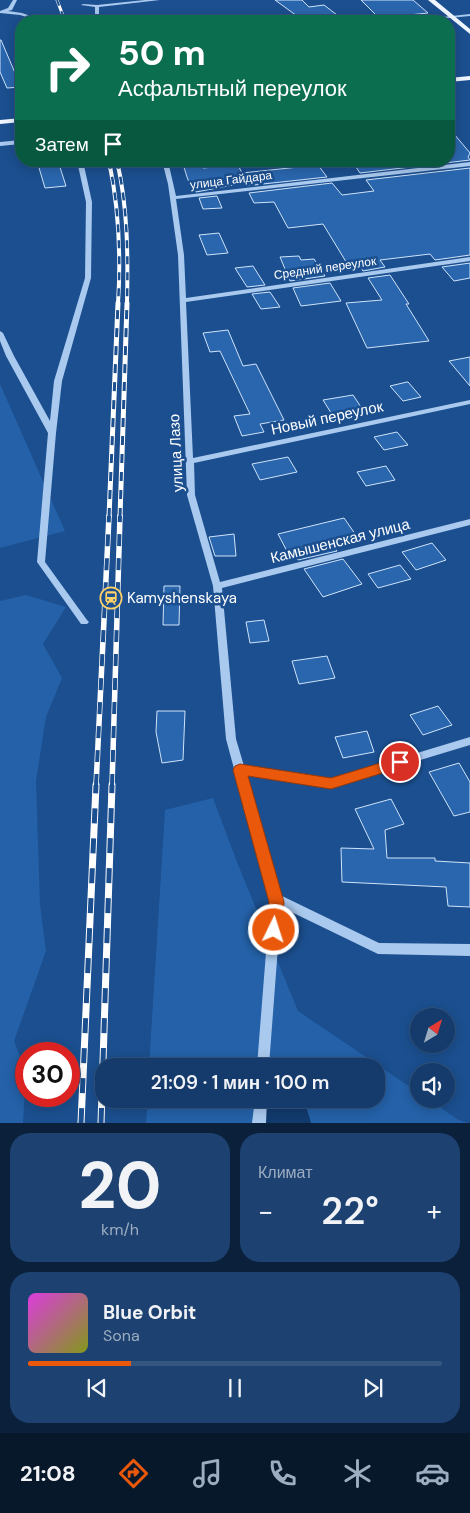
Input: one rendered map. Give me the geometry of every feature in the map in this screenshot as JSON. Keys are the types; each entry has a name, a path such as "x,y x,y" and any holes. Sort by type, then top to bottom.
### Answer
{"main road":[{"path":"431,0 450,15"},
{"path":"455,19 470,32"},
{"path":"455,79 470,78"},
{"path":"0,122 15,121"}],"street":[{"path":"2,12 10,8 16,0"},
{"path":"83,5 97,6 158,0"},
{"path":"97,6 97,15"},
{"path":"2,12 16,15"},
{"path":"455,16 470,14"},
{"path":"0,144 15,143"},
{"name":"улица Гайдара","path":"455,166 470,164"},
{"path":"81,167 90,202 88,278 58,381 41,562 84,622"},
{"name":"улица Лазо","path":"166,167 173,198 181,255 192,495 217,586 231,739 275,898 264,1058"},
{"name":"улица Гайдара","path":"173,198 444,167"},
{"name":"Средний переулок","path":"184,300 470,259"},
{"path":"0,333 10,356 52,433"},
{"name":"Новый переулок","path":"190,461 470,402"},
{"name":"Камышенская улица","path":"217,586 470,522"},
{"path":"240,770 331,783 470,741"},
{"path":"275,898 378,948 470,950"},
{"path":"259,1123 260,1108"}],"shaded area":[{"path":"0,384 65,531 0,548"},
{"path":"26,595 66,607 43,644 62,678 46,717 36,781 40,905 46,951 14,1041 15,1107 24,1107 23,1123 0,1123 0,601"},
{"path":"213,798 298,1011 367,1058 150,1058 165,810"},
{"path":"385,1070 410,1087 410,1108 442,1108 456,1118 470,1123 146,1123 147,1108 385,1108"}],"building":[{"path":"275,0 302,0 309,7 324,5 337,15 296,15"},
{"path":"361,0 413,0 428,13 408,15 376,15"},
{"path":"1,40 15,73 15,87 7,88 0,72"},
{"path":"455,135 470,153 468,157 470,160 455,162"},
{"path":"39,167 60,167 66,186 45,188"},
{"path":"184,167 239,167 242,173 299,167 320,167 327,177 245,186 244,183 196,192 194,186 191,187"},
{"path":"356,167 411,167 360,173"},
{"path":"470,168 470,255 435,260 430,254 380,260 385,267 363,271 359,264 348,265 323,224 288,228 274,202 254,203 249,193 332,183 342,195 374,191 366,180"},
{"path":"217,196 222,208 203,209 199,198"},
{"path":"219,233 228,253 207,255 199,235"},
{"path":"299,256 301,260 314,259 325,276 290,281 280,257"},
{"path":"470,263 470,278 454,281 442,267"},
{"path":"253,266 265,285 247,287 235,268"},
{"path":"390,275 409,304 406,304 429,341 367,348 346,303 382,300 368,278"},
{"path":"330,283 341,301 301,306 293,288"},
{"path":"270,292 280,307 261,309 252,294"},
{"path":"228,330 243,366 256,364 284,420 260,424 264,432 242,436 234,416 250,414 220,351 210,352 203,333"},
{"path":"470,357 470,386 449,361"},
{"path":"408,382 421,397 403,401 390,386"},
{"path":"353,395 363,410 333,416 323,400"},
{"path":"397,432 408,445 384,450 374,437"},
{"path":"288,457 297,472 260,480 252,464"},
{"path":"386,466 395,480 366,486 357,472"},
{"path":"344,518 358,538 333,545 337,551 298,560 295,556 290,557 278,534"},
{"path":"234,534 236,556 215,556 209,537"},
{"path":"432,543 446,560 416,570 402,552"},
{"path":"343,559 362,584 323,597 304,569"},
{"path":"400,565 411,579 378,588 368,574"},
{"path":"164,586 180,586 179,625 163,625"},
{"path":"264,620 269,641 250,643 246,622"},
{"path":"327,656 335,678 299,684 292,661"},
{"path":"438,706 452,725 423,735 410,715"},
{"path":"157,711 185,711 183,760 162,763 156,732"},
{"path":"367,731 374,752 343,758 335,737"},
{"path":"459,763 470,782 470,812 454,816 429,772"},
{"path":"391,799 404,824 385,830 387,858 435,858 435,861 470,863 470,907 448,906 446,887 342,882 341,848 374,849 355,809"}],"waterway":[{"path":"281,1108 285,1123"}],"railway":[{"path":"57,0 63,15"},
{"path":"110,167 118,232 118,304"},
{"path":"118,167 125,214 127,303"},
{"path":"109,517 118,303"},
{"path":"120,517 127,303"},
{"path":"96,786 109,516"},
{"path":"112,786 120,516"},
{"path":"81,1123 96,785"},
{"path":"101,1123 112,785"}],"place":[{"name":"Kamyshenskaya","path":"111,598"}],"route":[{"path":"274,930 276,902 240,770 331,783 400,762"}]}
